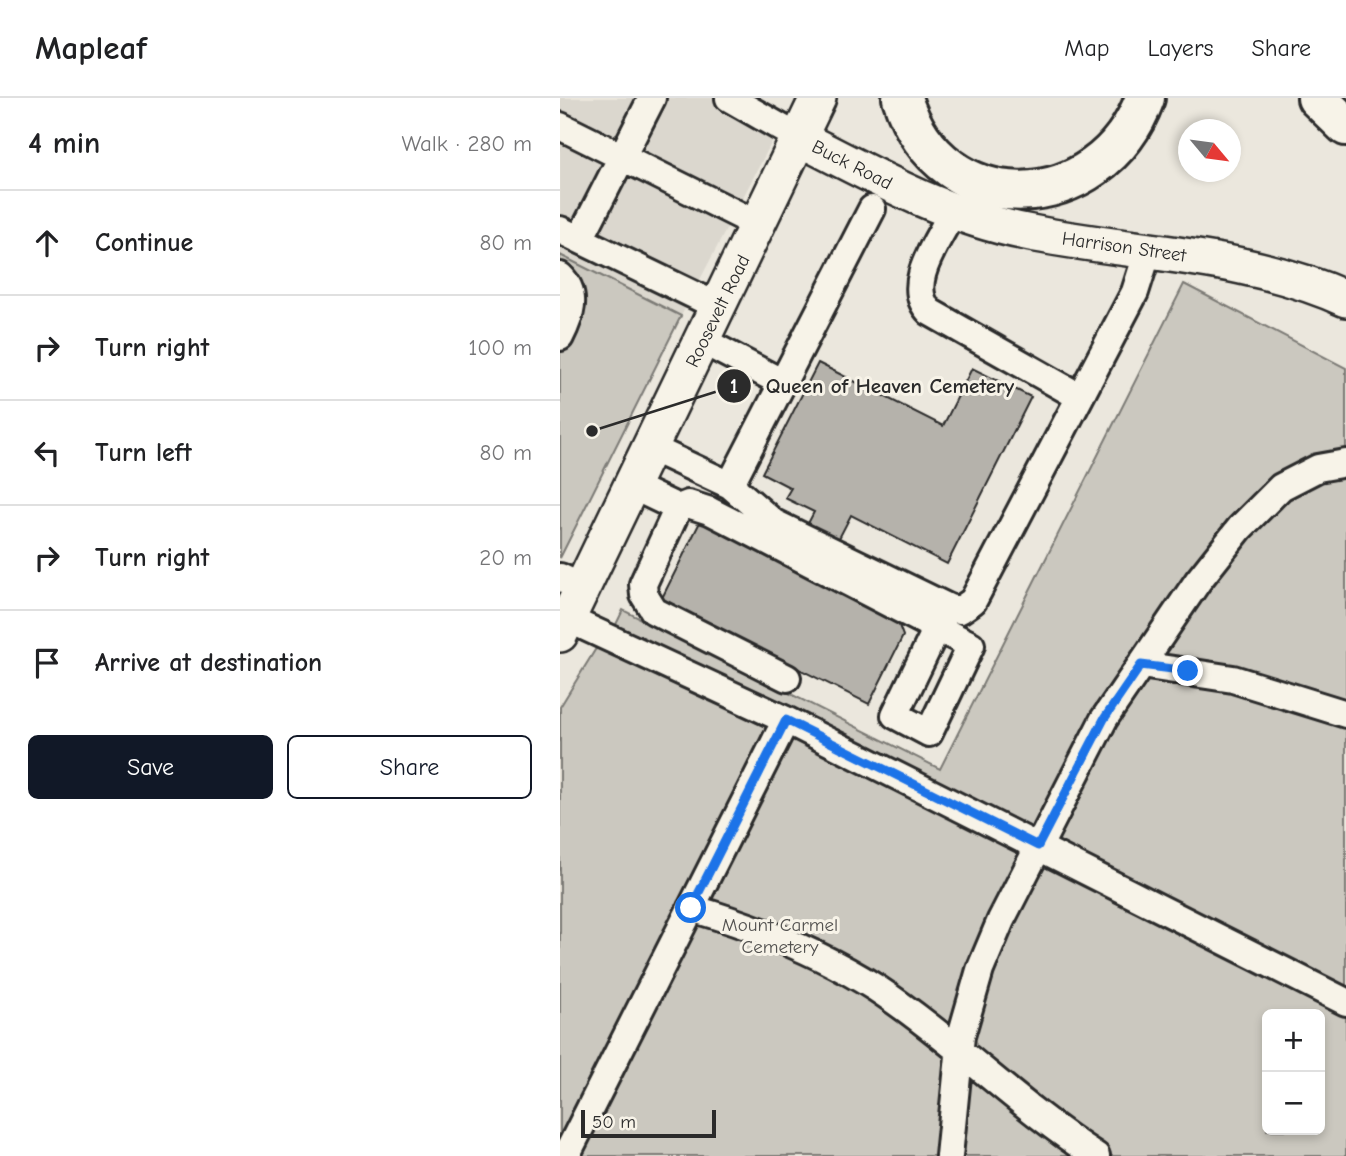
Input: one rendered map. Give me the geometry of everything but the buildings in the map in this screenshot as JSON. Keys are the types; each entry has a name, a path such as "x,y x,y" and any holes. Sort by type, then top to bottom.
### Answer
{"highway":[{"path":"902,98 909,119 937,159 959,175 984,187 1012,191 1038,190 1067,182 1096,167 1116,150 1135,124 1145,98"},
{"path":"1317,98 1346,125"}],"main road":[{"name":"Roosevelt Road","path":"564,626 571,582 632,486 801,139 818,98"},
{"name":"Roosevelt Road","path":"801,139 828,98"},
{"name":"Buck Road","path":"801,139 902,191"},
{"name":"Harrison Street","path":"902,191 953,211 1023,232 1271,271 1346,299"}],"street":[{"path":"652,98 621,157 570,234 719,307"},
{"path":"729,98 801,139"},
{"path":"560,126 759,225"},
{"path":"730,485 872,209"},
{"path":"953,211 918,284 920,301 930,312 1080,397"},
{"path":"651,448 730,485 774,523 806,542 949,608 960,610 973,601 1135,292 1149,251"},
{"path":"560,276 566,282 572,300 568,321 560,337"},
{"path":"703,341 783,383"},
{"path":"949,1156 965,1014 1001,920 1104,719 1198,582 1264,503 1281,487 1301,475 1346,463"},
{"path":"632,486 678,508 688,505 710,511 937,628"},
{"path":"678,508 643,584 644,595 653,611 788,678"},
{"path":"564,626 786,720 1346,1002"},
{"path":"1141,665 1233,679 1346,714"},
{"path":"566,1156 786,720"},
{"path":"691,908 762,931 827,959 878,990 1050,1126 1096,1156"}],"shaded area":[{"path":"560,98 721,98 778,130 681,316 560,255"}],"green space":[{"path":"560,255 681,316 560,558"},
{"name":"Mount Carmel Cemetery","path":"1184,284 1346,368 1346,1156 560,1156 560,707 595,650 607,643 623,610 940,769"}],"place":[{"name":"Queen of Heaven Cemetery","path":"592,431"}],"route":[{"path":"691,908 786,720 1038,846 1104,719 1141,665 1188,671"}]}
